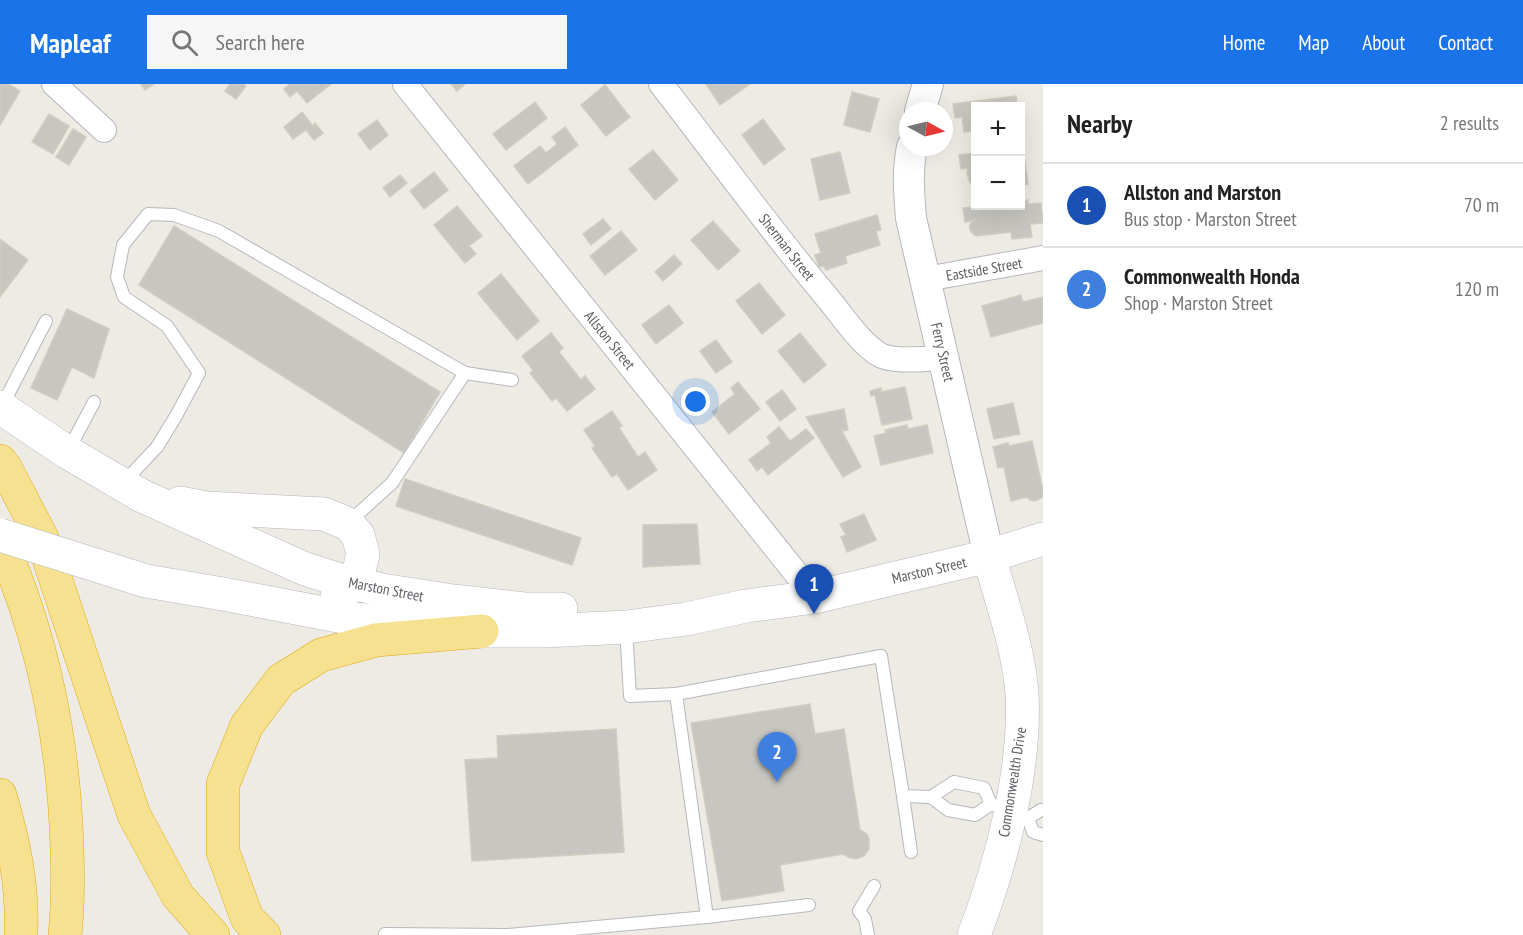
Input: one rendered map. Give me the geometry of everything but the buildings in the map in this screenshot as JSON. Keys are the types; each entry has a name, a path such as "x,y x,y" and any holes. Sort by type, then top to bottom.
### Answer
{"highway":[{"path":"0,461 42,538 134,815 178,896 213,935"},
{"path":"0,541 26,607 57,734 66,829 67,918 65,935"},
{"path":"264,935 248,918 223,852 223,784 247,725 281,680 321,655 376,640 482,631"},
{"path":"0,795 10,830 19,878 21,935"}],"main road":[{"name":"Marston Street","path":"1,407 67,452 132,490 305,569 356,584 453,601 524,609 585,610 736,599 815,597"},
{"path":"132,490 206,508 324,514 348,524 358,535 363,554 356,584 330,599 283,605"},
{"name":"Marston Street","path":"0,536 146,581 354,619 482,631 626,627 686,619 746,606 815,597 989,556 1043,539"},
{"name":"Commonwealth Drive","path":"974,935 989,891 1010,811 1022,726 1022,694 1017,657 989,556"}],"street":[{"path":"54,84 104,130"},
{"name":"Allston Street","path":"405,84 815,597"},
{"name":"Sherman Street","path":"660,84 815,283 873,349 882,356 892,358 944,358"},
{"path":"923,102 928,84"},
{"name":"Ferry Street","path":"910,156 908,187 911,218 989,556"},
{"name":"Eastside Street","path":"926,279 1043,258"}],"lane":[{"path":"132,490 199,373 167,326 124,297 117,277 123,245 148,214 174,214 219,231 465,373 512,380"},
{"path":"1,407 46,321"},
{"path":"348,524 392,483 465,373"},
{"path":"67,452 94,402"},
{"path":"626,627 630,696 676,694 881,656 911,852"},
{"path":"676,694 706,917"},
{"path":"903,796 931,796 954,782 984,788 1033,832 1043,835"},
{"path":"931,796 948,810 975,815 1043,810"},
{"path":"868,935 864,919 859,911 874,886"},
{"path":"387,935 385,934 507,935 809,905"}],"place":[{"name":"Allston and Marston","path":"814,614"},
{"name":"Commonwealth Honda","path":"777,782"}]}
